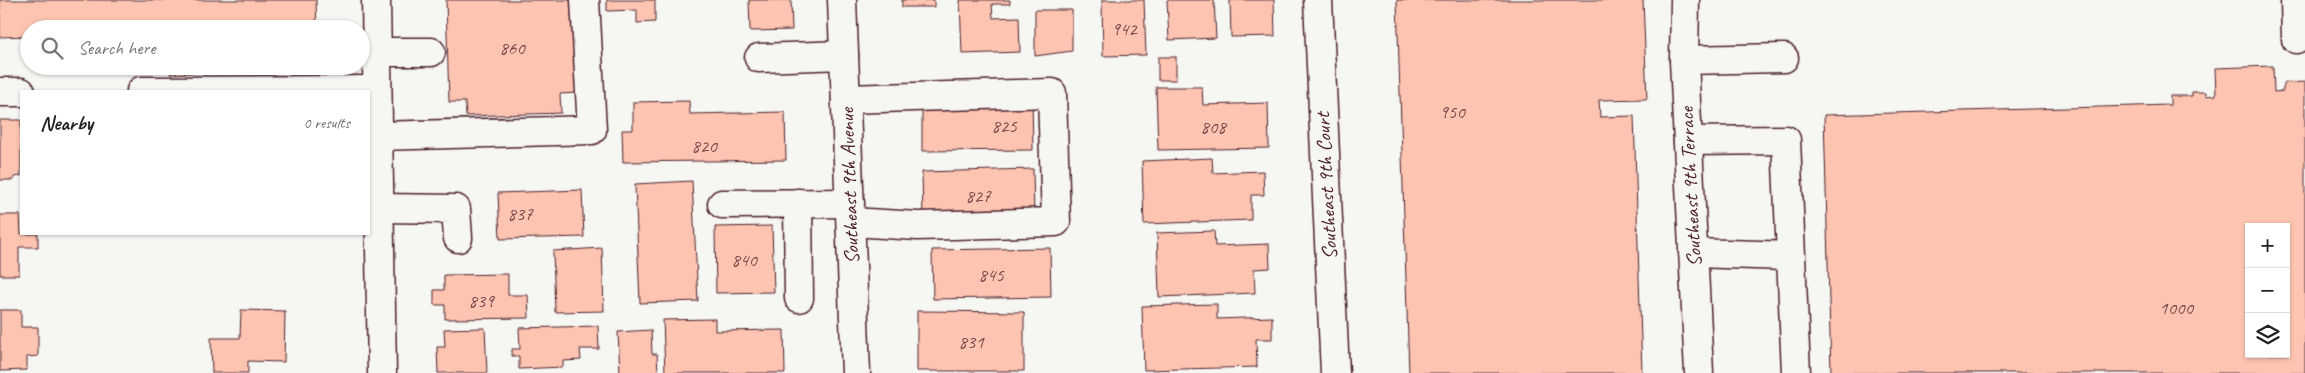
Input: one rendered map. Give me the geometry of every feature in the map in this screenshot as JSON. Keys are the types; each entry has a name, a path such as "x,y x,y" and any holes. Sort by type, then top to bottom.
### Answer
{"street":[{"path":"376,0 382,373"},
{"path":"378,136 592,130 586,0"},
{"name":"Southeast 9th Avenue","path":"842,0 856,373"},
{"name":"Southeast 9th Court","path":"1318,0 1335,373"},
{"name":"Southeast 9th Terrace","path":"1685,0 1684,60 1699,373"},
{"path":"2295,0 2296,39"},
{"path":"376,52 431,52"},
{"path":"759,58 844,55"},
{"path":"1684,60 1784,58"},
{"path":"370,90 377,90"},
{"path":"0,92 20,92"},
{"path":"722,204 798,203 918,226 1056,222 1052,93 846,99"},
{"path":"1688,141 1786,140 1796,373"},
{"path":"798,203 799,298"},
{"path":"379,208 456,209 458,238"},
{"path":"1693,253 1790,256"}],"building":[{"path":"0,0 316,0 317,20 20,20 20,36 0,37"},
{"path":"446,0 576,0 578,93 560,94 561,113 466,116 465,102 449,102"},
{"path":"607,0 655,0 655,22 637,23 637,10 607,11"},
{"path":"749,0 791,0 792,30 750,31"},
{"path":"902,0 934,0 934,7 902,7"},
{"path":"960,0 1010,0 1010,4 992,4 993,18 1019,17 1020,52 962,54"},
{"path":"1102,0 1144,0 1146,55 1103,56"},
{"path":"1167,0 1214,0 1216,38 1169,40"},
{"path":"1230,0 1274,0 1275,36 1231,37"},
{"path":"1397,0 1643,0 1647,99 1599,100 1600,117 1634,116 1642,373 1409,373"},
{"path":"1035,10 1072,10 1072,51 1035,56"},
{"path":"1158,57 1176,57 1176,80 1158,80"},
{"path":"2273,66 2274,92 2283,91 2283,83 2305,82 2305,373 1831,373 1824,115 2170,105 2170,96 2192,96 2192,92 2206,92 2206,96 2216,95 2215,68"},
{"path":"1156,87 1202,87 1203,105 1268,103 1269,148 1158,150"},
{"path":"689,101 690,114 785,112 786,160 623,162 622,130 633,130 633,102"},
{"path":"1032,101 1033,150 922,151 922,102"},
{"path":"0,120 20,120 20,176 14,177 14,180 0,180"},
{"path":"1212,158 1213,173 1263,171 1264,195 1251,195 1251,220 1144,224 1142,161"},
{"path":"1033,169 1034,217 923,220 922,172"},
{"path":"692,181 698,301 640,303 635,184"},
{"path":"582,190 584,237 500,239 498,193"},
{"path":"0,215 20,215 20,235 38,235 38,247 19,247 19,275 0,275"},
{"path":"772,226 774,292 716,293 715,227"},
{"path":"1214,231 1215,246 1269,244 1270,268 1254,269 1255,293 1159,297 1157,233"},
{"path":"602,248 604,311 555,312 553,251"},
{"path":"1050,248 1051,297 933,299 932,250"},
{"path":"508,274 508,295 528,295 529,318 445,319 445,305 434,305 434,290 444,290 444,275"},
{"path":"1217,304 1217,319 1272,317 1272,339 1256,339 1257,367 1144,370 1142,306"},
{"path":"0,310 21,310 21,327 38,327 38,356 27,357 27,370 0,371"},
{"path":"241,310 285,311 284,362 248,361 248,373 212,373 211,338 240,338"},
{"path":"917,311 1024,312 1024,371 917,371"},
{"path":"715,319 715,331 784,330 785,373 665,373 663,320"},
{"path":"598,326 599,349 580,349 581,360 563,361 563,367 519,369 519,356 512,356 512,349 520,349 519,328"},
{"path":"485,328 487,373 438,373 437,347 445,347 444,329"},
{"path":"651,330 652,354 657,354 658,373 620,373 618,332"}]}
